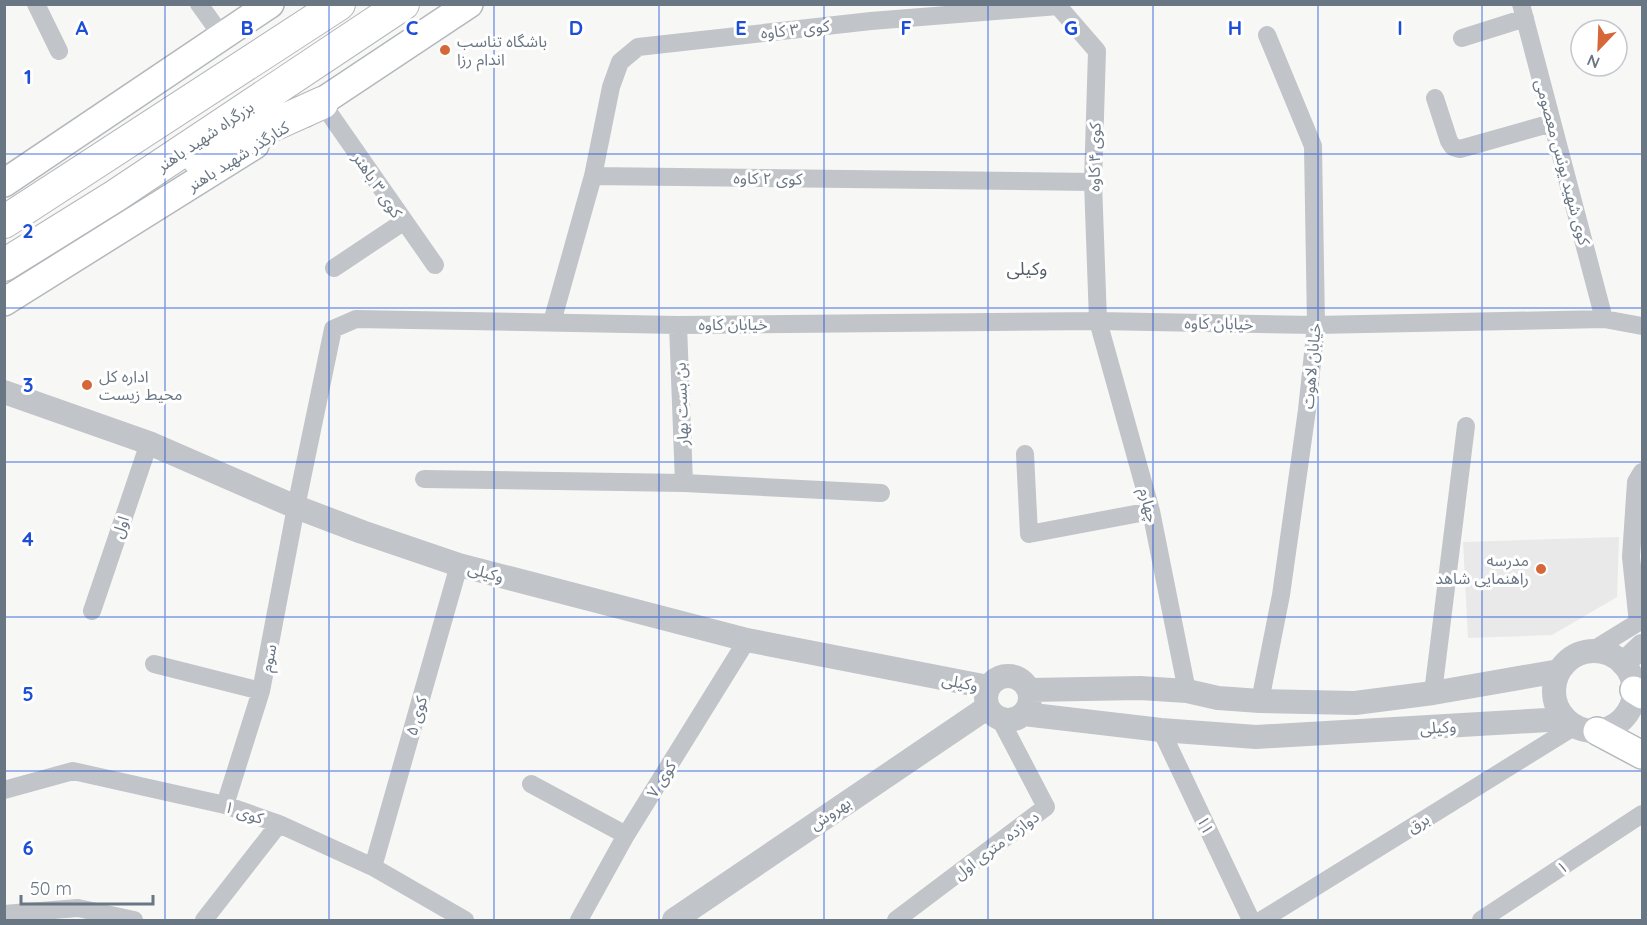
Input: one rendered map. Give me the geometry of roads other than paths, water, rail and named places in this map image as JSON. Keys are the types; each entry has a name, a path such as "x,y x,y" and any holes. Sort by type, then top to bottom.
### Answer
{"highway":[{"name":"بزرگراه شهید باهنر","path":"4,265 115,196 403,4"},
{"path":"4,222 330,9"},
{"path":"115,196 322,103"}],"main road":[{"path":"4,183 270,4"},
{"name":"کنارگذر شهید باهنر","path":"4,302 322,103 469,4"},
{"path":"1579,725 1642,755"}],"street":[{"path":"36,4 59,51"},
{"path":"199,4 222,36"},
{"name":"کوی ۳ کاوه","path":"594,176 611,87 620,62 638,47 869,13 1058,6"},
{"name":"کوی ۴ کاوه","path":"1058,6 1097,51 1093,182 1098,321"},
{"path":"1462,38 1523,11"},
{"name":"کوی شهید یونس معصومی","path":"1523,11 1604,319"},
{"name":"خیابان لاهوت","path":"1260,701 1281,595 1307,410 1316,325 1313,146 1267,35"},
{"path":"1435,98 1449,141 1453,147 1460,149 1552,123"},
{"name":"کوی ۳ باهنر","path":"322,103 435,266"},
{"path":"552,322 594,176"},
{"name":"کوی ۲ کاوه","path":"594,176 1093,182"},
{"path":"334,268 403,222"},
{"name":"خیابان کاوه","path":"296,507 333,329 356,319 678,325 1098,321 1316,325 1604,319 1642,326"},
{"name":"چهارم","path":"1098,321 1151,511 1186,691"},
{"name":"بن بست بهار","path":"678,325 684,483"},
{"name":"وکیلی","path":"4,392 148,443 296,507 362,532 459,564 992,704"},
{"path":"1433,693 1466,426"},
{"name":"اول","path":"92,610 148,443"},
{"path":"1025,454 1029,534 1151,511"},
{"path":"1641,630 1578,655 1567,662 1559,671 1555,683 1554,696 1558,709 1579,725 1608,728 1619,722 1627,713 1632,702 1641,630 1631,557 1636,482 1642,472"},
{"path":"424,479 684,483 881,493"},
{"name":"سوم","path":"225,805 261,691 296,507"},
{"name":"کوی ۵","path":"373,867 459,564"},
{"name":"کوی ۷","path":"579,921 626,835 747,640"},
{"path":"1590,652 1602,652 1613,657 1635,680"},
{"path":"154,664 261,691"},
{"name":"وکیلی","path":"1029,690 1140,688 1186,691 1218,698 1260,701 1355,703 1433,693 1559,671"},
{"path":"1009,675 1021,680 1029,690 1030,703 1024,714 1013,720 992,704 997,678 1009,675"},
{"name":"بهروش","path":"674,921 992,704"},
{"name":"دوازده متری اول","path":"896,921 1046,807 992,704"},
{"name":"وکیلی","path":"1024,714 1161,730 1256,737 1579,725"},
{"name":"برق","path":"1262,921 1579,725"},
{"name":"۱۱","path":"1161,730 1251,921"},
{"name":"کوی ۱","path":"4,790 74,771 225,805 279,824 373,867 465,921"},
{"path":"531,784 626,835"},
{"name":"۱","path":"1481,921 1642,814"},
{"path":"204,921 279,824"},
{"path":"4,914 78,908 134,921"}],"place":[{"name":"باشگاه تناسب اندام رزا","path":"445,50"},
{"name":"اداره کل محیط زیست","path":"87,385"},
{"name":"مدرسه راهنمایی شاهد","path":"1541,569"}],"district":[{"name":"وکیلی","path":"1027,268"}]}
